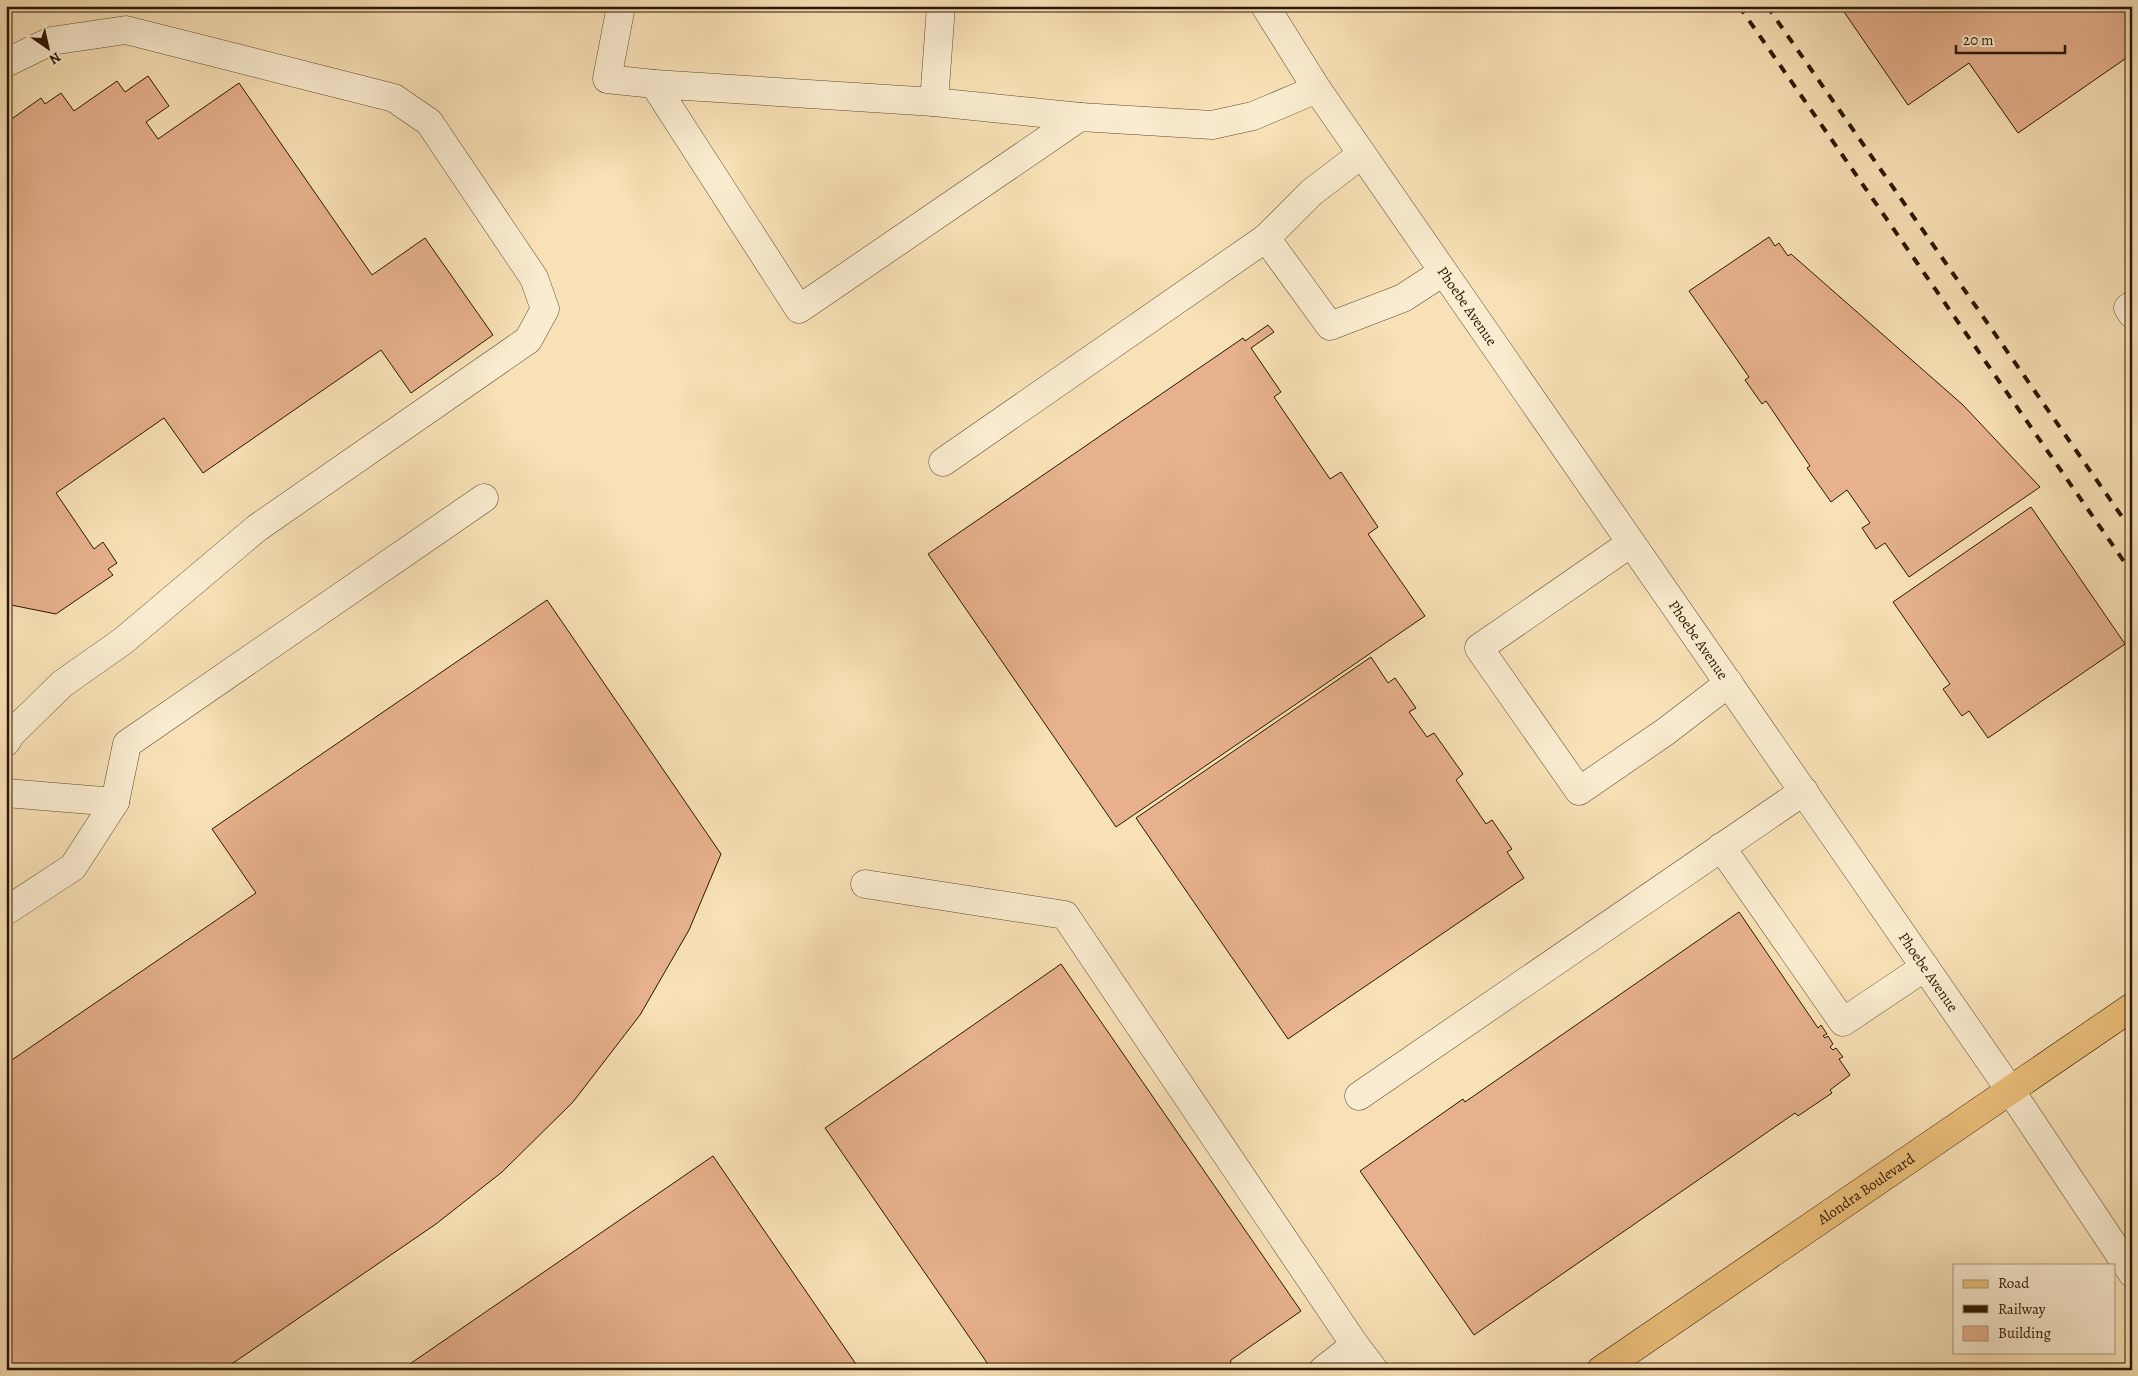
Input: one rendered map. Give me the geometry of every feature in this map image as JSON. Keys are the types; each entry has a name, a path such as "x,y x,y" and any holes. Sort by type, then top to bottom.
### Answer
{"main road":[{"name":"Alondra Boulevard","path":"1601,1370 2132,1006"}],"street":[{"path":"621,6 607,79 654,84 934,102 1080,117 1212,125 1253,116 1317,89"},
{"path":"934,102 941,6"},
{"name":"Phoebe Avenue","path":"1265,6 1317,89 2010,1090 2132,1273"},
{"path":"6,63 51,41 126,30 394,98 430,122 534,278 545,309 528,340 257,528 123,641 62,684 11,734 6,742"},
{"path":"654,84 799,309 1080,117"},
{"path":"943,462 1266,238 1312,192 1362,154"},
{"path":"1266,238 1330,326 1403,298 1443,272"},
{"path":"2132,305 2128,308 2132,314"},
{"path":"6,911 73,867 115,802 127,744 484,498"},
{"path":"1631,543 1479,648 1579,791 1665,732 1729,684"},
{"path":"1359,1096 1804,791"},
{"path":"6,794 115,802"},
{"path":"1722,848 1843,1022 1925,967"},
{"path":"865,884 1065,915 1355,1345 1374,1370"},
{"path":"1323,1370 1355,1345"}],"building":[{"path":"1840,6 2132,6 2132,54 2018,133 1969,63 1908,105"},
{"path":"148,76 169,106 146,122 158,139 239,83 372,275 425,238 493,335 411,393 381,350 203,473 164,418 56,493 94,549 103,542 117,563 108,569 113,575 56,614 6,604 6,123 41,98 45,104 61,93 74,111 117,81 125,92"},
{"path":"1769,237 1775,246 1779,243 1788,256 1791,254 1963,405 2040,487 1909,577 1885,543 1876,549 1862,528 1870,523 1847,490 1831,502 1807,468 1810,466 1766,401 1762,404 1745,380 1749,377 1689,291"},
{"path":"1268,325 1274,332 1251,348 1281,392 1274,397 1330,479 1341,472 1378,527 1368,534 1425,616 1116,827 928,554 1243,338 1245,341"},
{"path":"2031,507 2125,644 1988,738 1969,711 1962,716 1943,689 1950,684 1893,602"},
{"path":"547,600 721,854 689,930 640,1015 573,1102 502,1172 436,1224 223,1370 6,1370 6,1064 256,893 212,829"},
{"path":"1371,657 1388,683 1395,678 1416,708 1409,712 1427,737 1434,733 1463,774 1456,780 1486,824 1492,820 1512,849 1507,852 1524,878 1288,1039 1136,818"},
{"path":"1739,912 1818,1028 1821,1025 1827,1034 1823,1036 1825,1038 1828,1036 1833,1044 1830,1047 1833,1050 1836,1048 1843,1057 1839,1059 1850,1075 1830,1090 1832,1093 1798,1116 1795,1113 1474,1335 1360,1171 1463,1099 1465,1102"},
{"path":"1061,964 1301,1311 1231,1360 1229,1370 992,1370 825,1128"},
{"path":"713,1156 860,1370 401,1370"}],"railway":[{"path":"1739,6 2132,573"},
{"path":"1767,6 2132,531"}]}
